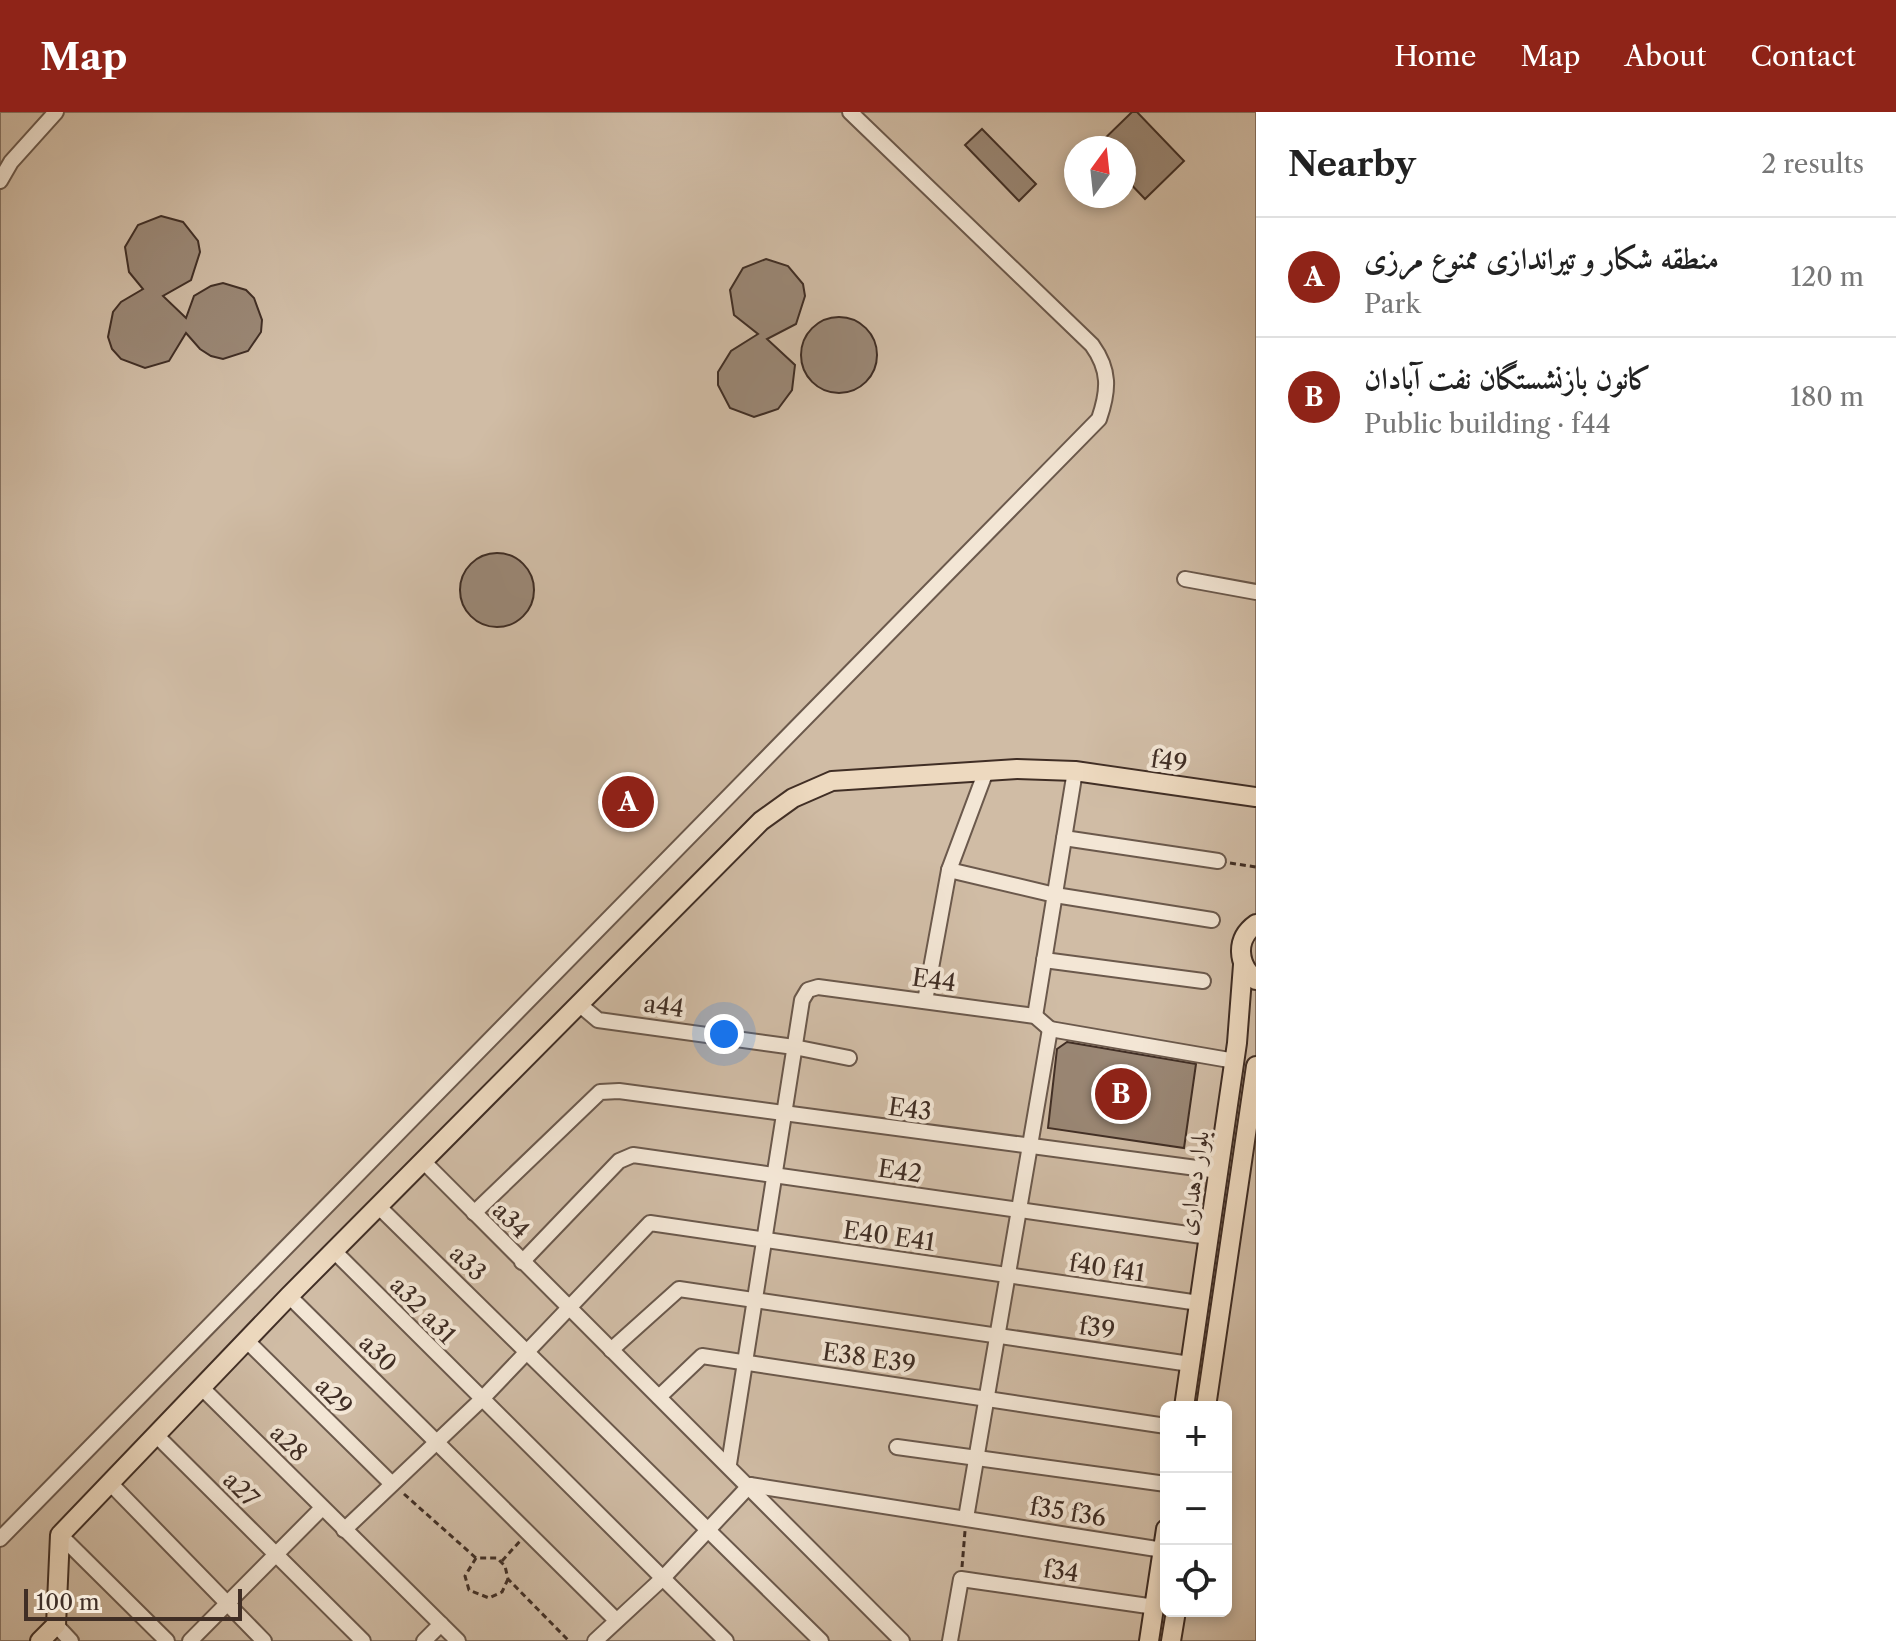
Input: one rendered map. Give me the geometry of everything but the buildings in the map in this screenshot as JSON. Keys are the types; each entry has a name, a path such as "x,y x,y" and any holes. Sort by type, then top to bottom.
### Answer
{"main road":[{"name":"f49","path":"60,1535 289,1296 761,821 793,798 832,781 986,771 1075,771 1256,797"},
{"name":"بلوار دهداری","path":"1185,1401 1235,1061 1243,965 1241,944 1255,920"},
{"path":"1243,965 1256,980"},
{"name":"بلوار دهداری","path":"1207,1401 1256,1066"},
{"path":"40,1641 56,1625 60,1535"},
{"path":"1149,1641 1160,1571"},
{"path":"1173,1638 1175,1617"}],"street":[{"path":"0,181 11,162 56,112"},
{"path":"0,1539 1099,419 1108,382 1105,364 1092,345 850,112"},
{"path":"1185,579 1256,592"},
{"path":"925,1001 949,870 986,771"},
{"path":"1075,771 1035,1016 1050,1029 1235,1061"},
{"path":"1064,838 1218,861"},
{"path":"949,870 1055,895 1212,920"},
{"path":"1044,960 1203,981"},
{"name":"E44","path":"794,1047 802,1000 808,990 818,987 1035,1016"},
{"name":"a44","path":"580,1005 598,1020 794,1047 849,1058"},
{"path":"966,1518 1050,1029"},
{"path":"729,1464 794,1047"},
{"name":"E43","path":"474,1213 600,1092 619,1091 1219,1171"},
{"name":"E42","path":"522,1262 619,1161 633,1155 1209,1237"},
{"name":"a34","path":"424,1162 750,1485 902,1641"},
{"name":"a33","path":"379,1207 821,1641"},
{"name":"E40 E41","path":"568,1308 650,1223 1008,1276"},
{"name":"a32 a31","path":"334,1251 726,1641"},
{"name":"f40 f41","path":"1008,1276 1199,1303"},
{"name":"f39","path":"611,1350 679,1289 1190,1364"},
{"name":"a30","path":"289,1296 616,1620"},
{"path":"344,1530 481,1400 568,1308"},
{"name":"a29","path":"246,1340 391,1483"},
{"name":"E38 E39","path":"659,1397 702,1356 1160,1425"},
{"name":"a28","path":"202,1388 458,1641"},
{"name":"a27","path":"155,1434 363,1641"},
{"path":"897,1447 1160,1483"},
{"path":"110,1483 264,1641"},
{"path":"595,1641 663,1578 750,1485"},
{"name":"f35 f36","path":"750,1485 1160,1550"},
{"path":"190,1641 322,1508"},
{"path":"60,1535 167,1641"},
{"path":"950,1641 961,1579"},
{"name":"f34","path":"961,1579 1155,1607"},
{"path":"424,1641 441,1624"},
{"path":"56,1625 71,1641"}],"path":[{"path":"1218,861 1256,867"},
{"path":"391,1483 476,1558"},
{"path":"961,1579 966,1518"},
{"path":"502,1561 527,1532"},
{"path":"508,1579 496,1596 474,1595 465,1576 476,1558 487,1555 502,1561 508,1579 569,1641"}],"shaded area":[{"path":"0,112 1256,112 1256,1641 0,1641"}],"place":[{"name":"منطقه شکار و تیراندازی ممنوع مرزی","path":"628,802"},
{"name":"کانون بازنشستگان نفت آبادان","path":"1121,1094"}]}
